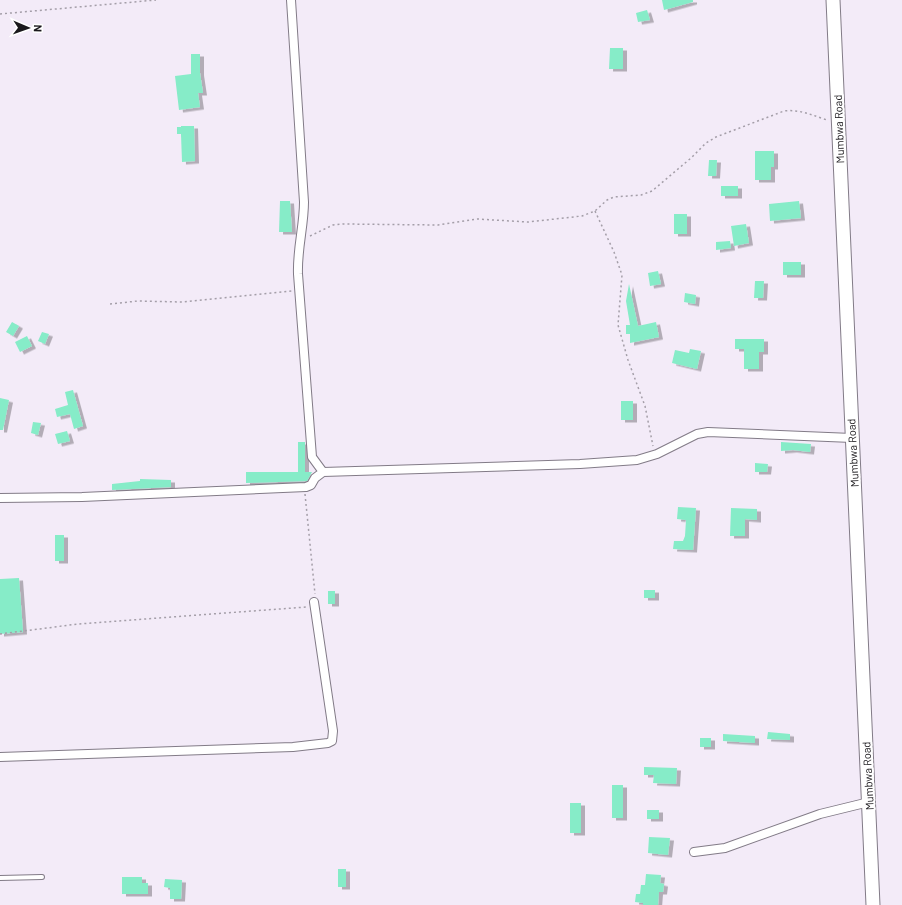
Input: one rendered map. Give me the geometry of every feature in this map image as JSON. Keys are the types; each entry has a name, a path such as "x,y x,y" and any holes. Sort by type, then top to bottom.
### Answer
{"main road":[{"name":"Mumbwa Road","path":"833,0 873,905"}],"street":[{"path":"291,0 304,202 303,225 299,242 298,261 312,457 323,472"},
{"path":"0,498 82,497 306,487 311,486 315,478 323,472 580,464 637,460 657,454 696,434 708,432 852,438"},
{"path":"0,757 293,747 328,743 332,741 333,731 314,602"},
{"path":"694,852 725,848 820,814 869,802"}],"lane":[{"path":"0,878 42,877"}],"path":[{"path":"0,14 156,0"},
{"path":"299,242 324,229 343,224 438,225 477,219 535,222 582,216 595,211 607,200 614,197 641,195 652,191 691,158 706,143 716,137 774,114 794,110 838,123"},
{"path":"595,211 614,252 622,275 618,325 628,360 646,406 651,440 657,454"},
{"path":"110,304 138,301 182,302 300,290"},
{"path":"0,634 78,624 312,606 314,602 306,487"}],"building":[{"path":"662,0 693,0 693,2 664,10"},
{"path":"647,10 650,20 638,22 636,13"},
{"path":"610,48 623,48 623,69 609,69"},
{"path":"191,54 200,54 200,73 203,93 198,93 200,107 179,110 175,76 191,74"},
{"path":"194,126 195,161 182,162 181,134 177,134 177,127"},
{"path":"755,151 774,151 774,167 771,167 771,180 755,180"},
{"path":"709,160 717,160 716,176 708,176"},
{"path":"721,186 738,186 738,196 721,196"},
{"path":"280,201 290,201 292,232 279,232"},
{"path":"799,201 801,218 770,221 769,204"},
{"path":"674,214 687,214 687,234 674,234"},
{"path":"746,224 749,243 734,246 731,226"},
{"path":"730,241 731,248 716,250 716,242"},
{"path":"783,262 801,262 801,275 783,275"},
{"path":"658,271 661,284 650,286 648,273"},
{"path":"755,281 764,281 763,298 754,298"},
{"path":"629,284 638,326 656,322 659,337 630,343 630,334 626,334 626,325 630,325 626,301"},
{"path":"685,293 696,295 695,304 684,302"},
{"path":"12,322 19,326 13,336 6,332"},
{"path":"42,332 49,334 45,344 38,341"},
{"path":"27,336 32,346 20,352 15,342"},
{"path":"735,339 764,339 764,352 759,352 759,369 744,369 744,349 735,349"},
{"path":"690,349 701,351 697,369 672,363 675,350 689,353"},
{"path":"73,390 83,426 74,429 70,414 57,417 55,409 68,405 65,392"},
{"path":"0,398 9,400 3,430 0,430"},
{"path":"621,401 633,401 633,420 621,420"},
{"path":"33,422 41,423 38,435 31,433"},
{"path":"67,431 70,441 58,444 55,434"},
{"path":"298,442 305,442 305,472 312,472 307,481 246,483 246,472 298,472"},
{"path":"781,442 811,444 810,452 793,450 781,451"},
{"path":"755,463 768,464 767,472 755,472"},
{"path":"140,479 171,480 171,487 112,490 112,484 140,481"},
{"path":"678,507 696,508 693,550 673,549 674,541 683,541 685,536 686,520 677,519"},
{"path":"731,508 757,509 757,520 745,519 745,536 730,536"},
{"path":"55,535 64,535 64,561 55,561"},
{"path":"19,578 23,632 0,634 0,579"},
{"path":"644,590 655,590 655,598 644,598"},
{"path":"328,591 335,591 335,604 328,604"},
{"path":"768,732 790,734 790,740 767,739"},
{"path":"723,734 755,736 755,743 723,741"},
{"path":"700,738 711,738 711,747 700,747"},
{"path":"644,767 677,768 676,784 653,783 654,775 644,775"},
{"path":"612,785 623,785 623,818 612,818"},
{"path":"570,803 581,803 581,833 570,833"},
{"path":"647,810 659,810 659,819 647,819"},
{"path":"649,837 670,838 668,855 648,853"},
{"path":"338,869 346,869 346,887 338,887"},
{"path":"646,874 661,875 660,883 664,884 663,892 659,892 658,905 643,905 643,903 635,902 636,894 640,894 641,885 645,885"},
{"path":"122,877 142,877 142,883 148,883 148,894 122,894"},
{"path":"165,879 182,880 181,899 170,899 170,888 164,887"}]}
